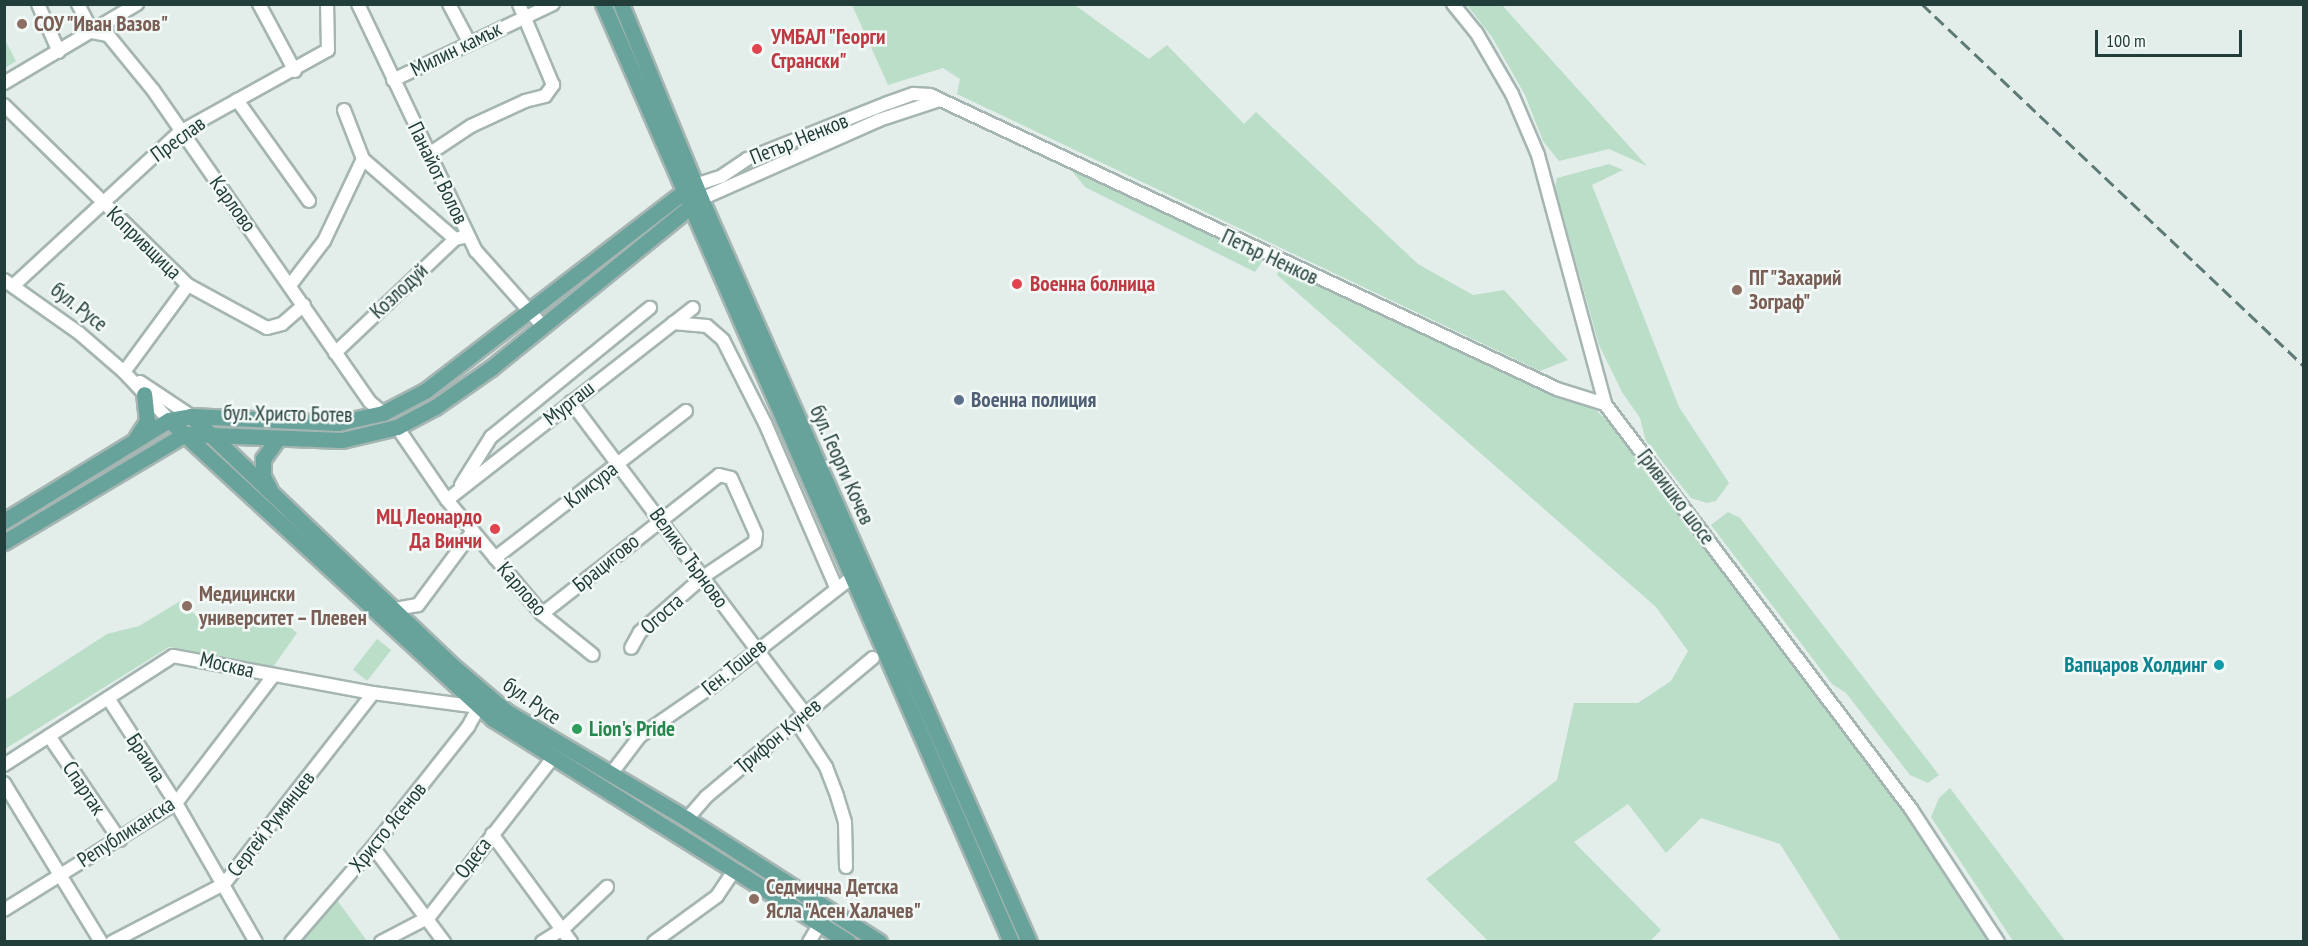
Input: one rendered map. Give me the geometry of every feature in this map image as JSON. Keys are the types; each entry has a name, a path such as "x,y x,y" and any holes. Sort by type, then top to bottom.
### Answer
{"main road":[{"name":"бул. Георги Кочев","path":"603,4 865,568 1029,942"},
{"name":"бул. Георги Кочев","path":"621,4 692,195 812,486 1011,942"},
{"name":"бул. Христо Ботев","path":"4,521 169,420 191,416 338,423 383,413 425,390 529,311 692,195"},
{"name":"бул. Христо Ботев","path":"185,434 342,440 397,427 472,381 542,326 692,195"},
{"path":"136,439 147,421 144,394"},
{"name":"бул. Русе","path":"191,416 274,498 394,609 458,680 479,707 552,759 735,869 848,942"},
{"name":"бул. Русе","path":"169,420 458,680 524,724 687,819 879,942"},
{"path":"4,542 185,434"},
{"path":"274,498 263,476 263,459 278,438"}],"street":[{"path":"38,4 59,52"},
{"path":"78,4 92,32"},
{"path":"4,83 137,4"},
{"path":"259,4 295,71"},
{"name":"Преслав","path":"9,282 38,261 180,132 295,71 328,50 327,4"},
{"name":"Панайот Волов","path":"358,4 429,154 462,237 542,326"},
{"path":"449,4 469,42"},
{"path":"429,154 471,126 525,101 545,96 553,85 519,4"},
{"name":"Милин камък","path":"393,80 553,4"},
{"name":"Гривишко шосе","path":"1453,4 1476,32 1507,86 1538,155 1605,404 1911,809 1998,942"},
{"name":"Карлово","path":"92,32 108,35 291,284 335,353 370,402 383,413"},
{"name":"Петър Ненков","path":"692,195 747,159 913,94 940,100 1547,384 1605,404"},
{"path":"237,100 309,201"},
{"name":"Петър Ненков","path":"692,195 879,120 940,100"},
{"name":"Копривщица","path":"4,105 188,285 267,328 282,324 304,305"},
{"path":"344,110 363,159 462,237"},
{"path":"291,284 324,240 363,159"},
{"name":"Козлодуй","path":"335,353 462,237"},
{"name":"бул. Русе","path":"9,282 124,372 191,416"},
{"path":"124,372 188,285"},
{"name":"Мургаш","path":"447,500 460,486 693,308"},
{"path":"460,486 491,437 650,309"},
{"path":"673,323 707,326 723,340 765,423 836,587"},
{"name":"бул. Русе","path":"124,372 169,420"},
{"name":"Велико Търново","path":"571,402 756,649 800,718 826,767 837,796 845,822 846,867"},
{"name":"Клисура","path":"495,558 686,411"},
{"name":"Карлово","path":"397,427 447,500 542,614 593,654"},
{"name":"Брацигово","path":"542,614 660,518 719,475 730,477 756,534 755,542"},
{"path":"806,517 812,486"},
{"path":"394,609 418,605 422,601 472,531"},
{"name":"Огоста","path":"631,648 640,632 703,577 755,542"},
{"name":"Ген. Тошев","path":"610,774 640,736 711,687 850,576 865,568"},
{"name":"Москва","path":"4,765 173,656 189,656 273,676 374,693 479,707"},
{"name":"Трифон Кунев","path":"687,819 706,797 873,658"},
{"name":"Републиканска","path":"4,910 60,874 120,840 176,803 273,676"},
{"path":"439,701 458,680"},
{"name":"Сергей Румянцев","path":"112,942 224,884 374,693"},
{"name":"Браила","path":"108,698 176,803 256,942"},
{"name":"Христо Ясенов","path":"291,942 373,847 468,727 479,707"},
{"name":"Спартак","path":"49,736 120,840"},
{"name":"Одеса","path":"381,942 429,917 552,759"},
{"path":"4,783 101,942"},
{"path":"4,808 16,801"},
{"path":"492,834 571,942"},
{"path":"373,847 429,917 444,942"},
{"path":"654,942 717,896 735,869"},
{"path":"542,942 563,929 607,887"},
{"path":"809,942 820,924"}],"green space":[{"path":"852,5 1075,5 1149,59 1167,45 1244,124 1256,112 1418,264 1473,295 1504,290 1568,360 1540,371 957,94 960,79 943,68 888,85"},
{"path":"1467,5 1502,5 1647,166 1609,149 1559,161 1543,141 1525,95 1492,37"},
{"path":"5,40 16,61 4,68"},
{"path":"1609,164 1623,170 1592,185 1679,407 1729,483 1716,501 1707,503 1691,498 1646,441 1640,418 1622,392 1599,345 1555,187 1557,178"},
{"path":"1077,165 1265,257 1255,272 1085,187 1072,171"},
{"path":"1283,259 1588,402 1616,430 1906,810 1992,941 1841,941 1780,844 1701,818 1666,853 1628,804 1574,842 1661,930 1650,941 1488,941 1426,879 1557,780 1574,703 1638,703 1671,681 1688,651 1656,607 1277,275"},
{"path":"1728,512 1740,518 1939,775 1928,783 1910,775 1846,693 1832,684 1711,525"},
{"path":"182,600 198,618 235,621 276,616 297,633 273,667 169,647 5,749 5,696 7,699 107,634 139,626"},
{"path":"377,639 391,650 367,681 353,670"},
{"path":"1950,788 2065,941 2013,941 1931,817 1939,798"},
{"path":"337,900 367,941 297,942 307,933"}],"railway":[{"path":"1922,4 2304,366"}],"place":[{"name":"СОУ \"Иван Вазов\"","path":"22,24"},
{"name":"УМБАЛ \"Георги Странски\"","path":"757,49"},
{"name":"Военна болница","path":"1017,284"},
{"name":"ПГ \"Захарий Зограф\"","path":"1737,290"},
{"name":"Военна полиция","path":"959,400"},
{"name":"МЦ Леонардо Да Винчи","path":"495,529"},
{"name":"Медицински университет – Плевен","path":"187,606"},
{"name":"Вапцаров Холдинг","path":"2219,665"},
{"name":"Lion's Pride","path":"577,729"},
{"name":"Седмична Детска Ясла \"Асен Халачев\"","path":"754,899"}]}
